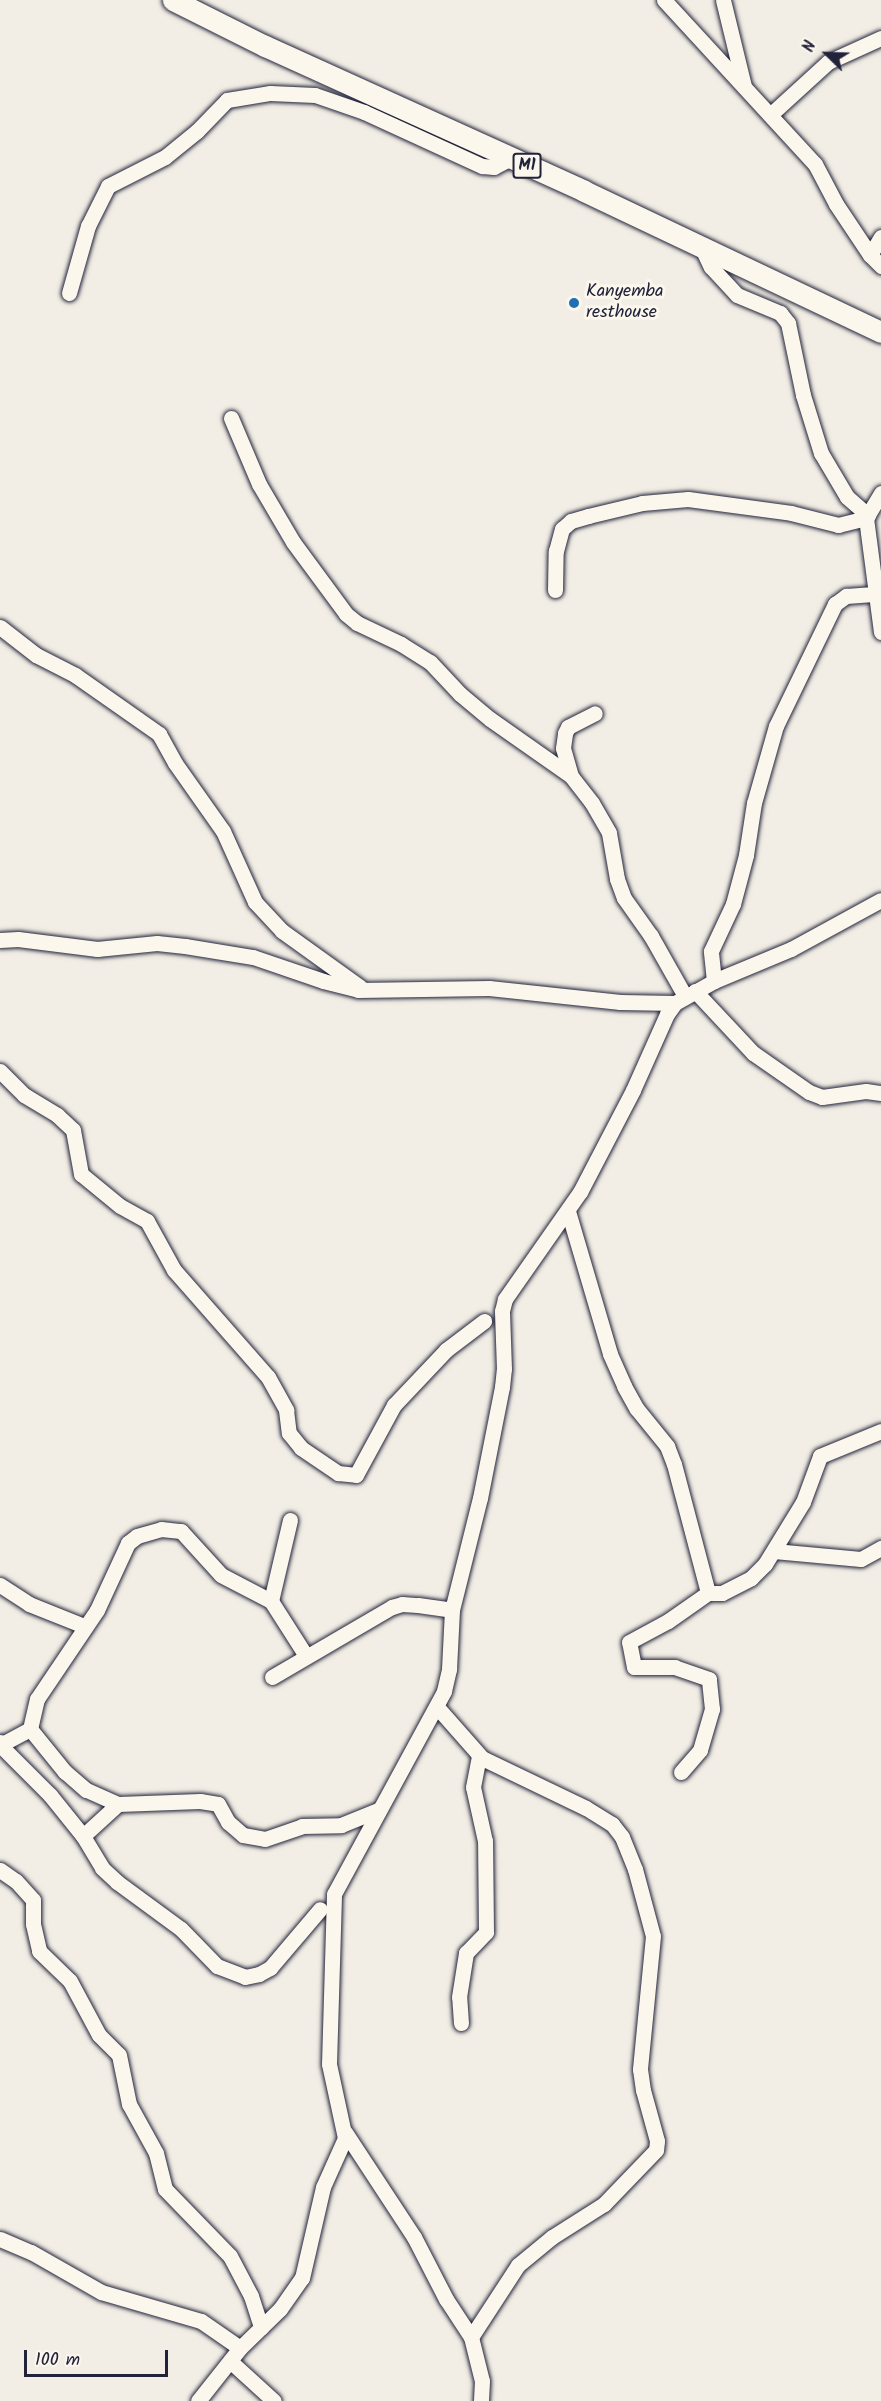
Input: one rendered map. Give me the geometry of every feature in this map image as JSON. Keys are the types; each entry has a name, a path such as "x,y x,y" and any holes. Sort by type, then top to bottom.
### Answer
{"highway":[{"name":"M1","path":"173,0 265,46 701,246 881,333"}],"street":[{"path":"664,0 815,164 836,204 876,260"},
{"path":"723,0 744,87"},
{"path":"770,115 828,62 881,38"},
{"path":"69,293 88,226 108,186 165,157 197,131 227,99 270,93 315,95 364,112 482,166 494,167 511,158"},
{"path":"876,260 881,237"},
{"path":"701,246 711,267 737,295 780,313 788,323 803,395 821,453 847,497 867,517 881,632"},
{"path":"231,418 259,484 293,542 346,614 357,623 430,662 460,694 490,719 571,776 603,819 610,840 617,879 624,898 651,936 685,997 753,1053 809,1092 822,1097 866,1091 881,1093"},
{"path":"555,590 556,551 562,530 571,520 642,503 688,499 791,513 838,525 867,517 881,493"},
{"path":"714,981 711,951 733,904 746,855 754,803 776,726 835,604 846,596 877,594"},
{"path":"0,627 36,655 75,675 159,734 175,763 223,831 255,902 282,931 354,985 366,990"},
{"path":"571,776 563,748 565,733 568,727 595,713"},
{"path":"481,2401 482,2381 471,2337 446,2299 414,2237 345,2132 329,2064 333,1988 333,1905 337,1885 437,1707 449,1669 452,1611 480,1498 502,1387 503,1305 508,1294 568,1211 608,1140 667,1014 685,997 714,981 791,949 881,900"},
{"path":"0,940 18,939 97,950 157,943 185,946 253,957 323,981 366,990 489,988 620,1002 685,997"},
{"path":"0,1071 24,1095 57,1115 73,1130 81,1174 120,1206 147,1221 174,1270 268,1377 286,1410 289,1433 301,1448 338,1473 356,1474 394,1405 446,1350 484,1321"},
{"path":"568,1211 610,1354 637,1409 667,1446 674,1464 708,1593"},
{"path":"681,1772 700,1749 712,1709 709,1679 675,1667 634,1667 629,1642 668,1621 708,1593 722,1593 751,1578 774,1551 803,1502 820,1456 881,1431"},
{"path":"271,1600 290,1521"},
{"path":"30,1729 37,1699 84,1626 98,1610 128,1544 137,1536 161,1529 182,1531 221,1575 271,1600 306,1656"},
{"path":"774,1551 861,1559 881,1548"},
{"path":"0,1586 29,1604 84,1626"},
{"path":"272,1677 392,1607 418,1605 452,1611"},
{"path":"437,1707 479,1756 603,1817 622,1837 645,1901 652,1936 640,2069 643,2090 658,2144 651,2156 603,2204 561,2230 518,2265 471,2337"},
{"path":"30,1729 1,1743 50,1795 83,1836 102,1868 117,1882 181,1929 217,1966 245,1977 259,1974 270,1968 321,1910"},
{"path":"30,1729 65,1772 86,1790 118,1804 200,1801 218,1804 228,1822 243,1835 265,1839 302,1826 341,1825 378,1810"},
{"path":"461,2023 459,1998 466,1953 486,1932 485,1841 473,1787 479,1756"},
{"path":"83,1836 118,1804"},
{"path":"0,1870 24,1888 33,1900 33,1924 39,1951 70,1982 99,2035 119,2055 129,2104 156,2153 165,2189 230,2256 251,2296 261,2327"},
{"path":"198,2401 240,2348 280,2309 302,2278 314,2215 323,2187 342,2147 345,2132"},
{"path":"0,2240 31,2252 101,2292 201,2321 240,2348"},
{"path":"230,2361 274,2401"}],"place":[{"name":"Kanyemba resthouse","path":"574,303"}]}
